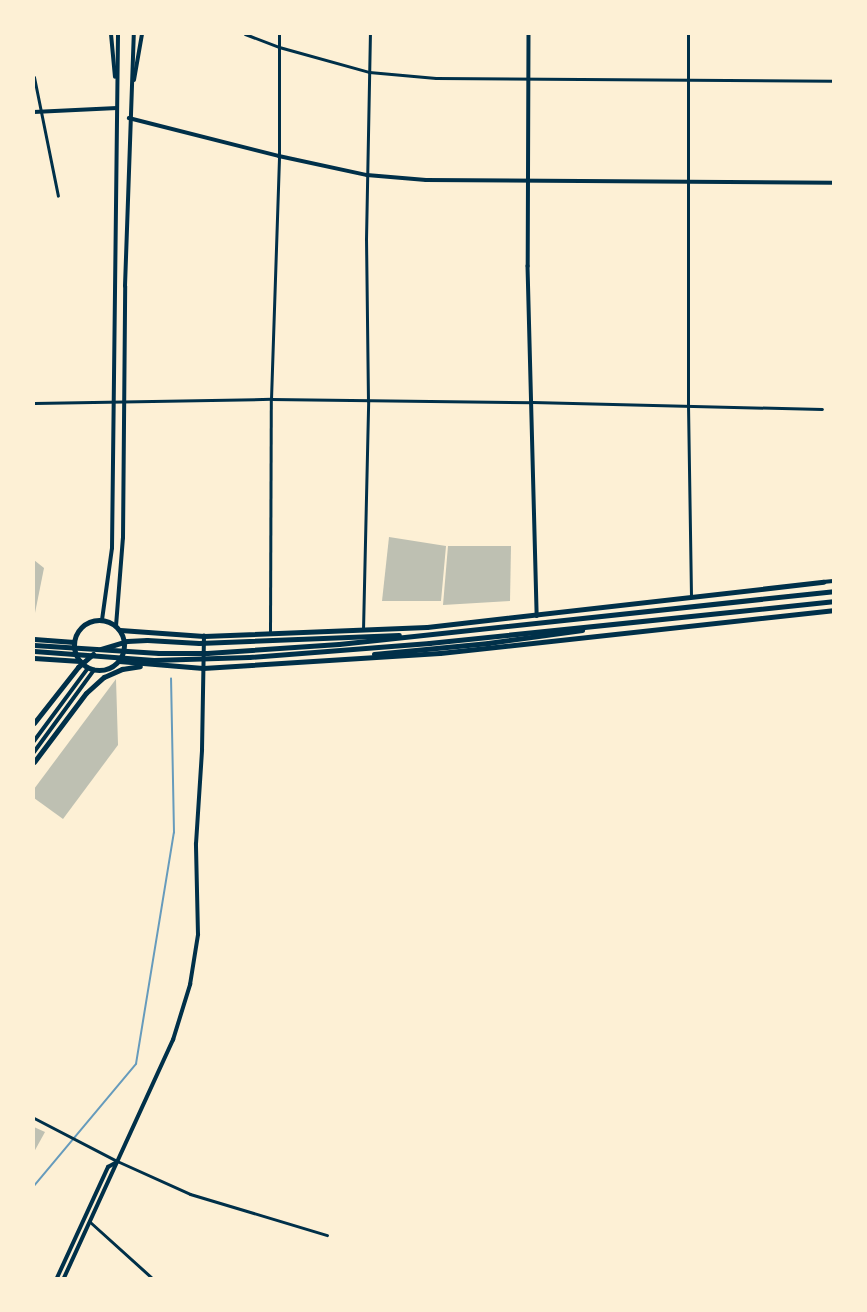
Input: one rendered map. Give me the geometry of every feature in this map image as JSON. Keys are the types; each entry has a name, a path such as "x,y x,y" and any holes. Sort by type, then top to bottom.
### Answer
{"highway":[{"path":"80,662 74,642 80,629 86,623 102,620 118,628 204,636 427,627 537,616 823,582"},
{"path":"34,645 159,653 207,653 428,634 833,591"},
{"path":"34,651 154,660 212,660 413,644 833,601"},
{"path":"119,661 203,668 440,653 833,610"},
{"path":"34,762 86,693 104,677 135,666 239,664 420,651 544,637 615,624"},
{"path":"34,658 80,662 91,669 107,670 119,661 125,646 118,628"},
{"path":"34,723 78,667 95,652 110,644 147,640 199,643 428,634"},
{"path":"34,639 74,642"}],"main road":[{"path":"110,34 117,94"},
{"path":"102,620 112,548 118,34"},
{"path":"132,94 134,34"},
{"path":"118,628 123,538 126,401 129,118 142,35"},
{"path":"34,741 91,669"},
{"path":"34,752 91,669"}],"street":[{"path":"245,34 279,47 369,72 436,78 833,80"},
{"path":"270,634 271,399 279,156 279,34"},
{"path":"363,630 368,401 367,175 370,34"},
{"path":"529,34 529,289 537,616"},
{"path":"688,34 688,405 691,597"},
{"path":"34,77 58,196"},
{"path":"34,112 117,108"},
{"path":"129,118 279,156 367,175 426,180 833,183"},
{"path":"34,403 113,403 126,401 271,399 532,402 822,409"},
{"path":"823,582 833,581"},
{"path":"64,1278 173,1040 190,985 198,935 196,844 202,750 204,636"},
{"path":"34,1118 117,1162 190,1194 327,1235"},
{"path":"57,1278 108,1167 117,1162"},
{"path":"90,1222 152,1278"}],"building":[{"path":"389,537 446,546 441,601 382,601"},
{"path":"448,546 511,546 510,601 443,605"},
{"path":"34,560 44,568 35,613 34,613"},
{"path":"116,679 118,745 63,819 34,798 34,789"},
{"path":"34,1127 45,1132 34,1152"}],"waterway":[{"path":"34,1186 136,1064 174,833 171,679"}]}
